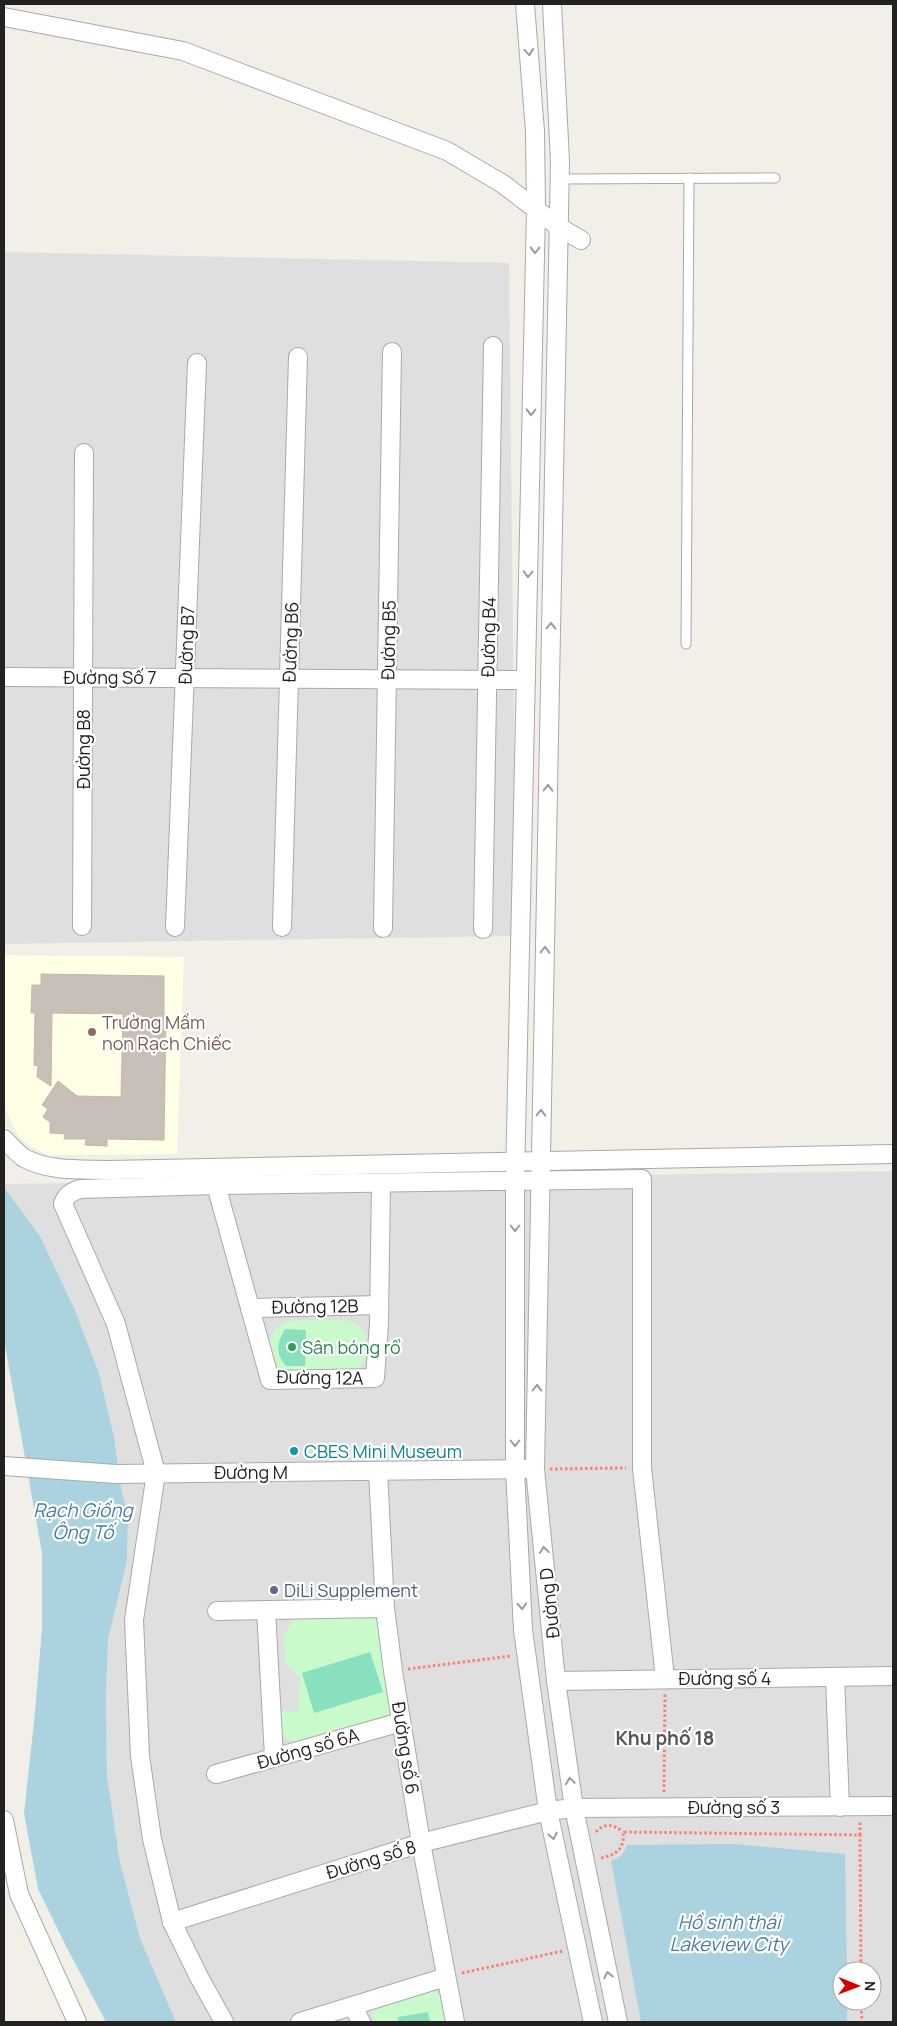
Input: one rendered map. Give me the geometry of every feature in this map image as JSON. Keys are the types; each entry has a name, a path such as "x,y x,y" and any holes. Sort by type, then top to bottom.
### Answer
{"street":[{"name":"Đường D","path":"525,4 535,131 536,209 515,1171 515,1469 523,1630 548,1811 593,2022"},
{"name":"Đường D","path":"552,4 560,179 535,1469 556,1681 574,1808 618,2022"},
{"path":"4,16 183,51 447,151 503,184 581,240"},
{"name":"Đường B4","path":"483,928 493,346"},
{"name":"Đường B5","path":"383,928 392,352"},
{"name":"Đường B6","path":"282,928 298,357"},
{"name":"Đường B7","path":"175,927 197,363"},
{"name":"Đường B8","path":"82,926 84,452"},
{"name":"Đường Số 7","path":"4,677 526,680"},
{"path":"4,1139 23,1157 42,1166 109,1170 515,1171 893,1154"},
{"path":"540,1170 642,1179 642,1468 665,1678"},
{"path":"224,2022 172,1922 152,1840 140,1756 134,1620 156,1473 116,1324 63,1204 65,1197 80,1189 216,1185 382,1184 515,1171"},
{"name":"Đường 12A","path":"216,1185 270,1380 375,1378 382,1184"},
{"name":"Đường 12B","path":"250,1308 379,1305"},
{"name":"Đường M","path":"4,1466 116,1474 535,1469"},
{"name":"Đường số 6","path":"378,1471 385,1608 421,1843 455,2022"},
{"path":"217,1611 385,1608"},
{"path":"266,1610 274,1758"},
{"name":"Đường số 4","path":"556,1681 893,1676"},
{"path":"835,1677 840,1807"},
{"name":"Đường số 6A","path":"216,1774 401,1722"},
{"name":"Đường số 3","path":"574,1808 893,1806"},
{"name":"Đường số 8","path":"172,1922 421,1843 548,1811 574,1808"},
{"path":"4,1820 20,1894 77,2022"},
{"path":"300,2022 446,1977"},
{"path":"353,2006 361,2022"}],"lane":[{"path":"686,644 689,178"},
{"path":"560,179 775,178"}],"path":[{"path":"535,1469 642,1468"},
{"path":"394,1671 527,1654"},
{"path":"664,1808 665,1678"},
{"path":"593,1838 599,1829 608,1825 618,1828 623,1832 860,1835 861,1961"},
{"path":"596,1854 602,1857 613,1856 623,1844 623,1832"},
{"path":"600,1862 602,1857"},
{"path":"446,1977 576,1948"}],"shaded area":[{"path":"4,252 509,263 516,936 4,944"},
{"name":"Trường Mầm non Rạch Chiếc","path":"4,955 184,957 177,1154 49,1155 30,1146 19,1137 4,1107"},
{"path":"893,1171 893,2022 176,2022 140,1938 120,1862 107,1776 106,1698 108,1640 127,1561 128,1514 121,1488 114,1437 99,1373 75,1310 40,1236 4,1187 4,1184"}],"green space":[{"path":"340,1320 352,1322 364,1333 367,1355 364,1362 357,1371 284,1375 276,1370 268,1342 277,1327 287,1321"},
{"name":"Sân bóng rổ","path":"285,1329 306,1330 305,1366 286,1366 282,1361 278,1348"},
{"path":"295,1617 369,1617 377,1620 380,1625 392,1711 388,1717 297,1741 286,1739 283,1736 281,1732 281,1711 298,1712 300,1678 288,1666 285,1658 284,1636"},
{"path":"370,1652 383,1692 314,1713 302,1673"},
{"path":"432,1989 442,1999 448,2022 374,2022 372,2018 373,2011 379,2007"},
{"path":"428,2012 430,2022 399,2022 398,2017"}],"water":[{"name":"Rạch Giồng Ông Tố","path":"4,1187 40,1236 75,1310 99,1373 114,1437 121,1488 128,1514 127,1561 108,1640 106,1698 107,1776 120,1862 140,1938 176,2022 106,2022 38,1889 24,1813 42,1629 42,1553 4,1340"},
{"name":"Hồ sinh thái Lakeview City","path":"734,1844 845,1854 847,1961 832,1961 832,2011 847,2011 847,2022 641,2022 611,1861 621,1855 627,1845"}],"building":[{"path":"41,974 164,976 164,1014 166,1014 164,1140 107,1139 107,1146 85,1145 86,1139 64,1139 65,1134 50,1133 50,1122 43,1117 48,1109 42,1105 58,1081 77,1096 121,1097 123,1014 52,1013 51,1086 37,1077 38,1066 34,1065 35,1013 31,1013 32,985 41,985"}],"place":[{"name":"Trường Mầm non Rạch Chiếc","path":"92,1032"},
{"name":"Sân bóng rổ","path":"292,1347"},
{"name":"CBES Mini Museum","path":"294,1451"},
{"name":"DiLi Supplement","path":"274,1590"}],"district":[{"name":"Khu phố 18","path":"665,1738"}]}
